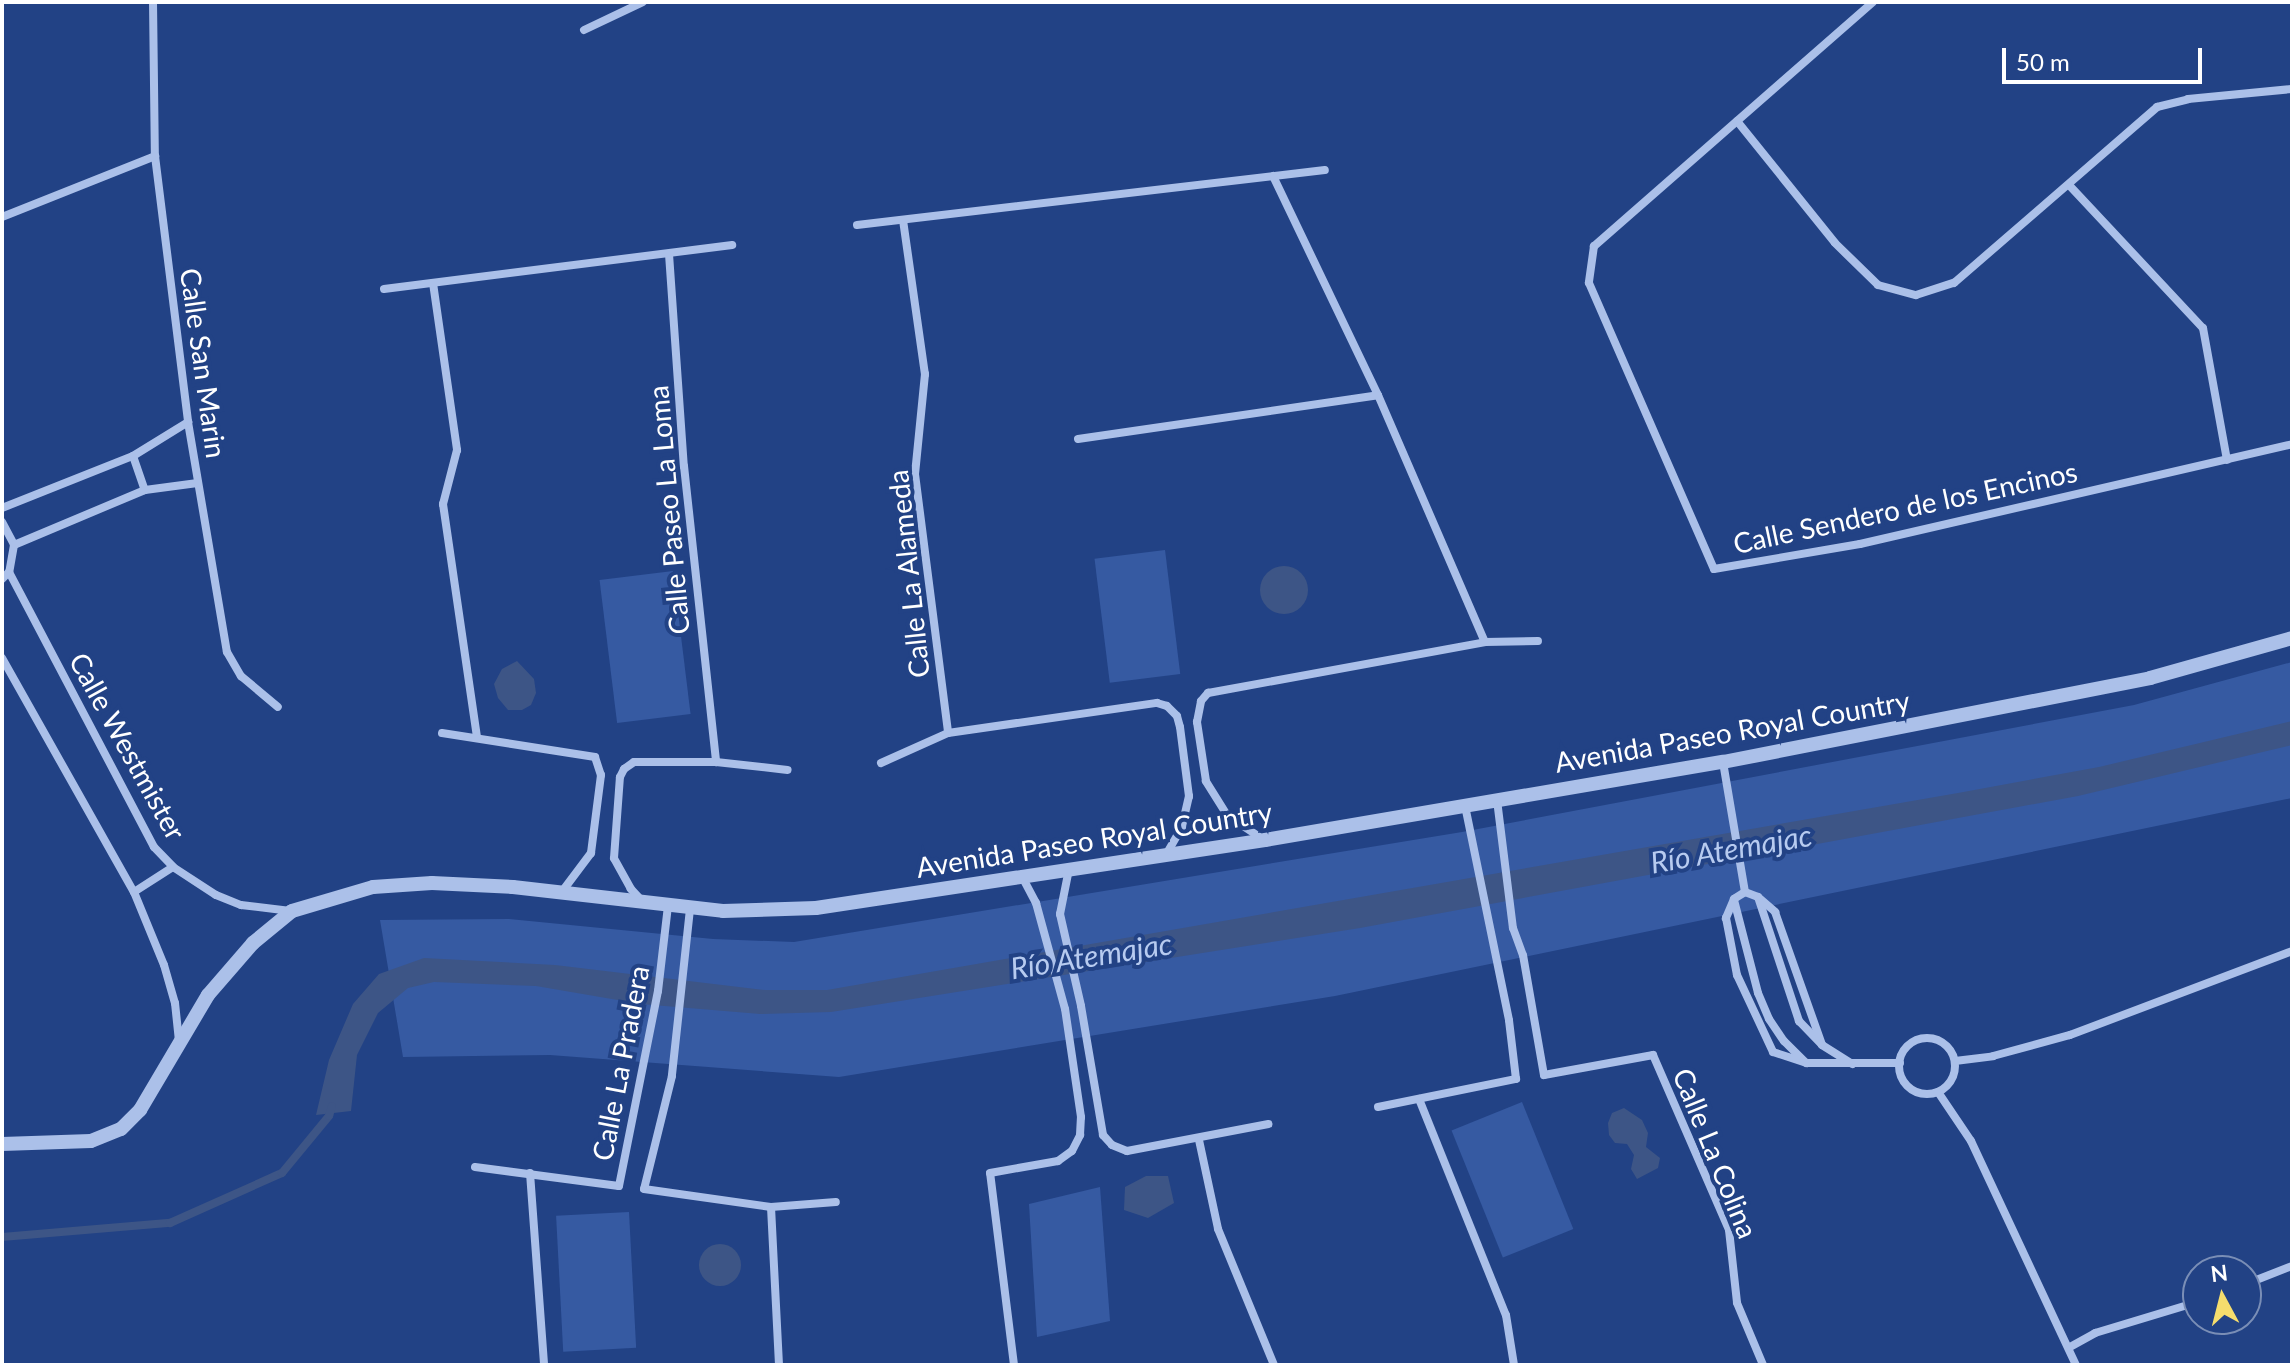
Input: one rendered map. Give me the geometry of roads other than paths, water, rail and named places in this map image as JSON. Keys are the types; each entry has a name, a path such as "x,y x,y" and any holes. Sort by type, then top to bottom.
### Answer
{"street":[{"name":"Calle San Marin","path":"153,2 155,156 188,422 227,652 248,684 278,707"},
{"path":"584,30 643,2"},
{"name":"Calle Sendero de los Encinos","path":"1873,2 1594,246 1589,283 1714,569 1860,544 2292,444"},
{"path":"1737,121 1835,243 1878,285 1916,295 1954,283 2157,107 2188,99 2288,88 2292,81"},
{"path":"2,217 155,156"},
{"path":"857,225 1325,170"},
{"path":"1273,176 1378,395 1485,642"},
{"path":"2069,185 2203,328 2227,460"},
{"name":"Calle La Alameda","path":"903,220 925,374 915,474 948,733"},
{"path":"384,289 732,245"},
{"name":"Calle Paseo La Loma","path":"669,254 684,466 716,762"},
{"path":"433,283 457,450 443,504 477,736"},
{"path":"1078,439 1378,395"},
{"path":"2,508 133,456 188,422"},
{"path":"133,456 145,490"},
{"path":"14,545 145,490 198,483"},
{"path":"2,522 14,545 5,576"},
{"name":"Calle Westmister","path":"5,576 154,847 193,883 228,900 266,910 292,911"},
{"name":"Avenida Paseo Royal Country","path":"2,1144 91,1141 121,1129 140,1110 179,1043 232,964 292,911 332,896 373,887 417,884 513,887 690,909 816,908 1265,840 1723,762 2150,678 2292,638"},
{"path":"1265,840 1227,815 1206,781 1197,722 1201,701 1208,693 1485,642 1538,641"},
{"path":"2,658 134,892 164,965 175,1003 179,1043"},
{"path":"881,763 948,733 1157,703 1167,706 1177,716 1180,727 1189,796 1182,827 1166,855"},
{"path":"442,733 477,736 595,757 599,764 591,853 559,895"},
{"path":"644,903 631,889 614,858 620,777 624,769 634,762 716,762 788,770"},
{"path":"1723,762 1745,892"},
{"name":"Calle La Colina","path":"1497,800 1513,928 1523,955 1544,1075 1653,1055 1729,1230 1737,1303 1763,1365"},
{"path":"1378,1107 1516,1079 1509,1020 1465,806"},
{"path":"134,892 173,867"},
{"path":"1070,869 1060,914 1081,1006 1103,1135 1112,1145 1127,1151 1199,1140 1268,1124"},
{"path":"1014,1365 990,1173 1058,1161 1072,1151 1080,1135 1065,1009 1041,918 1021,875"},
{"path":"1745,892 1758,897 1775,912 1822,1045"},
{"path":"1745,892 1734,899 1726,918 1736,973 1773,1052 1807,1063 1900,1063"},
{"path":"1758,897 1799,1021 1822,1045 1854,1065"},
{"path":"1734,899 1752,972 1769,1019 1784,1041 1807,1063"},
{"name":"Calle La Pradera","path":"475,1167 619,1186 638,1104 649,1026 658,991 668,906"},
{"name":"Calle La Pradera","path":"690,909 672,1076 644,1189 771,1207 836,1202"},
{"path":"1955,1061 1993,1056 2070,1035 2292,951"},
{"path":"1930,1038 1946,1045 1955,1061 1952,1080 1938,1092 1929,1094 1910,1088 1900,1072 1906,1047 1930,1038"},
{"path":"1938,1092 1971,1141 2076,1365"},
{"path":"1419,1099 1510,1326 1514,1365"},
{"path":"1199,1140 1218,1229 1274,1365"},
{"path":"530,1173 544,1365"},
{"path":"771,1207 779,1365"},
{"path":"2262,1278 2292,1266"},
{"path":"2070,1347 2095,1333 2182,1307"}],"water":[{"path":"1284,566 1301,573 1308,590 1301,607 1284,614 1267,607 1260,590 1267,573"},
{"path":"517,661 534,679 536,693 531,705 522,710 508,710 498,698 494,684 502,669"},
{"path":"2292,721 2292,745 2078,796 1360,928 831,1012 760,1014 641,1004 536,986 434,982 408,988 378,1013 357,1055 351,1111 316,1115 329,1060 353,1004 379,974 424,958 555,965 765,990 827,990 1958,793 2099,767"},
{"path":"1624,1108 1642,1120 1648,1133 1646,1147 1660,1158 1658,1168 1637,1179 1631,1169 1634,1155 1627,1144 1615,1143 1609,1135 1608,1123 1612,1113"},
{"path":"1146,1176 1168,1176 1174,1203 1148,1218 1124,1210 1125,1187"},
{"path":"720,1244 735,1250 741,1265 735,1280 720,1286 705,1280 699,1265 705,1250"}],"waterway":[{"name":"Río Atemajac","path":"2,1237 170,1223 282,1173 329,1116 332,1106"}]}
